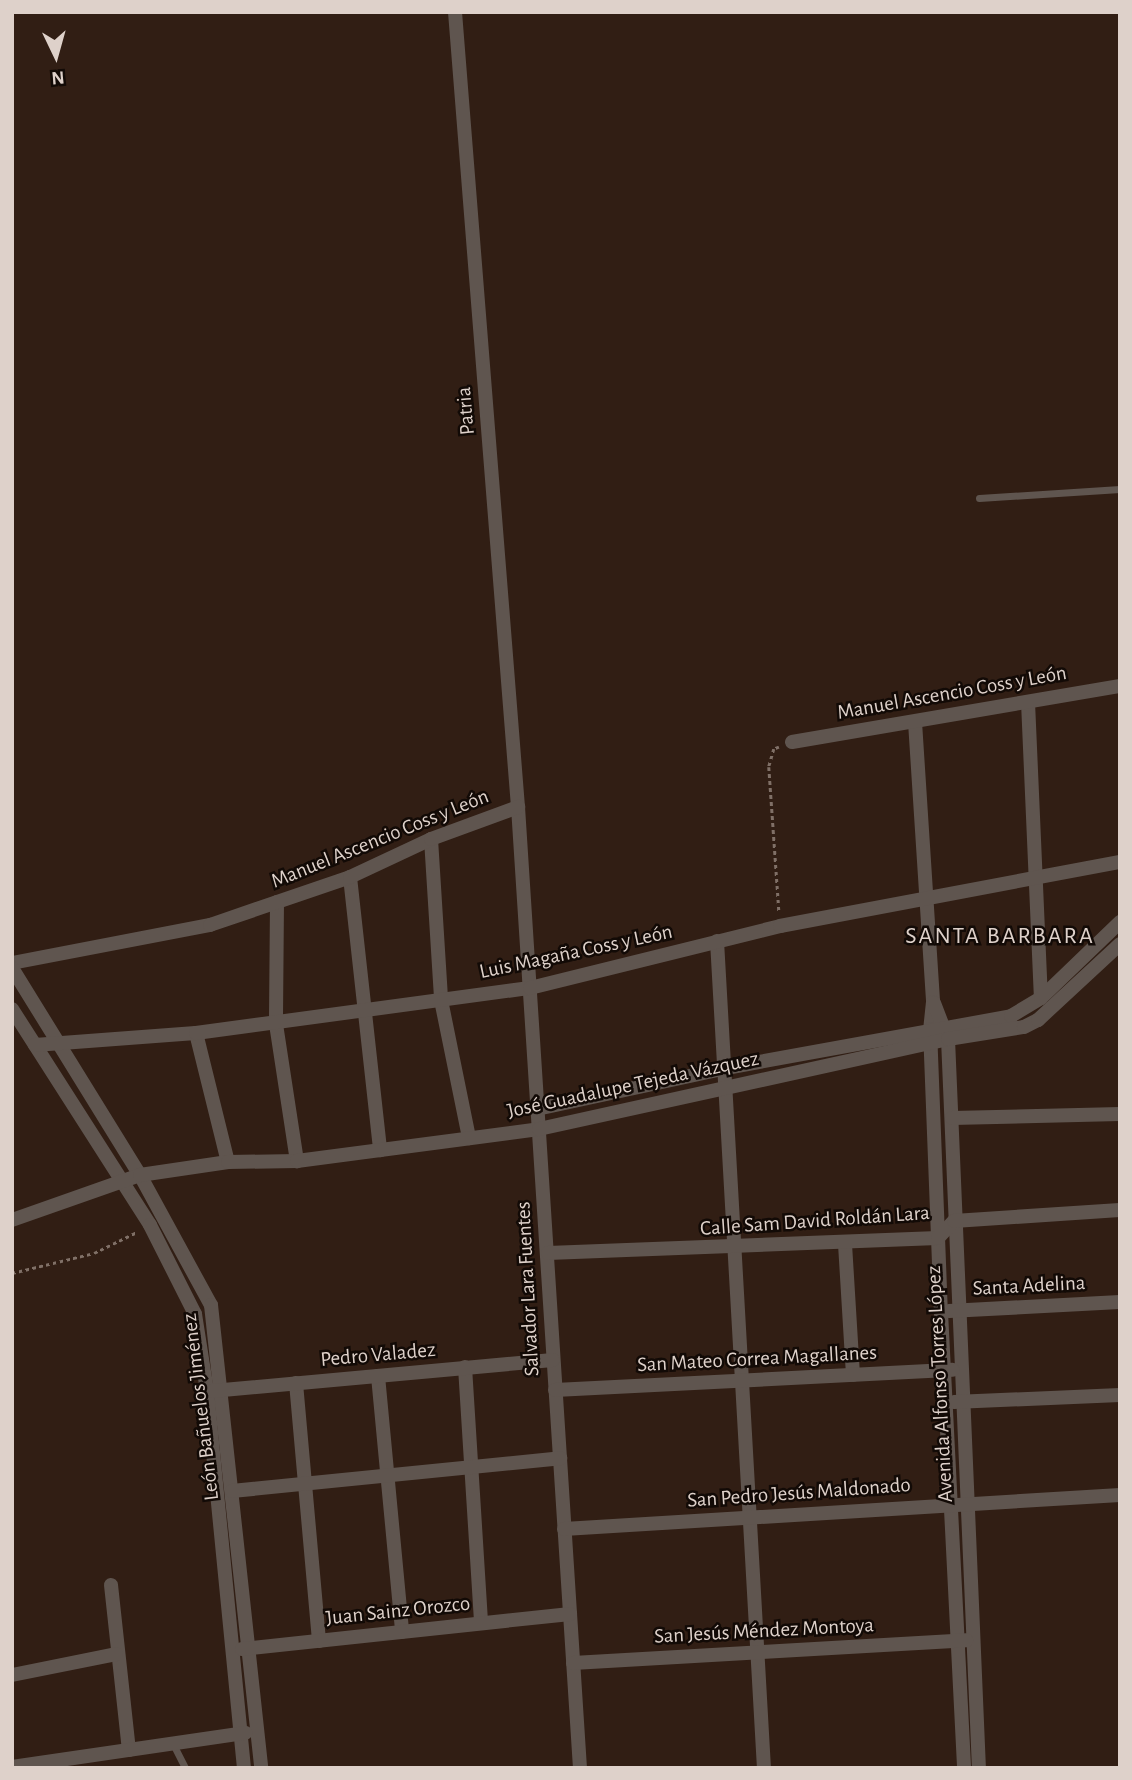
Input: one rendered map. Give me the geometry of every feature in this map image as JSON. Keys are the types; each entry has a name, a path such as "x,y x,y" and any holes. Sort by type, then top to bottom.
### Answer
{"street":[{"name":"Patria","path":"455,12 518,807"},
{"name":"Manuel Ascencio Coss y León","path":"792,741 1120,686"},
{"path":"1028,702 1041,998"},
{"name":"Avenida Alfonso Torres López","path":"915,722 933,1002 938,1238 964,1768"},
{"name":"Manuel Ascencio Coss y León","path":"12,966 210,925 350,877 431,839 518,807"},
{"name":"Salvador Lara Fuentes","path":"518,807 580,1768"},
{"path":"431,839 440,1000 469,1138"},
{"name":"Luis Magaña Coss y León","path":"35,1045 276,1024 530,988 780,926 1120,862"},
{"path":"350,877 380,1150"},
{"path":"277,902 276,1024 297,1161"},
{"name":"José Guadalupe Tejeda Vázquez","path":"537,1109 726,1068 932,1036 1011,1016 1041,998 1120,922"},
{"path":"718,941 764,1768"},
{"name":"José Guadalupe Tejeda Vázquez","path":"947,1033 1024,1027 1038,1020 1120,944"},
{"name":"León Bañuelos Jiménez","path":"12,966 56,1042 140,1175 211,1306 230,1651 244,1768"},
{"name":"Avenida Alfonso Torres López","path":"933,1002 947,1033 957,1311 979,1768"},
{"name":"León Bañuelos Jiménez","path":"12,1009 150,1226 195,1314 214,1391 232,1492 261,1768"},
{"path":"196,1033 228,1162"},
{"name":"José Guadalupe Tejeda Vázquez","path":"12,1220 140,1175 228,1162 297,1161 539,1129 727,1087 932,1036"},
{"path":"952,1118 1120,1114"},
{"name":"Calle Sam David Roldán Lara","path":"548,1253 737,1249 938,1238 954,1221 1120,1210"},
{"path":"845,1244 853,1376"},
{"name":"Santa Adelina","path":"941,1311 1120,1302"},
{"path":"195,1314 211,1306"},
{"name":"Pedro Valadez","path":"214,1391 553,1360"},
{"path":"465,1367 481,1623"},
{"name":"San Mateo Correa Magallanes","path":"555,1390 960,1370"},
{"path":"378,1376 401,1632"},
{"path":"296,1383 319,1641"},
{"path":"946,1403 1120,1395"},
{"path":"232,1492 560,1458"},
{"name":"San Pedro Jesús Maldonado","path":"564,1529 1120,1495"},
{"path":"111,1585 116,1654 129,1750"},
{"name":"Juan Sainz Orozco","path":"230,1651 570,1614"},
{"name":"San Jesús Méndez Montoya","path":"573,1663 973,1639"},
{"path":"12,1675 116,1654"},
{"path":"12,1768 258,1731"}],"lane":[{"path":"979,498 1120,489"},
{"path":"173,1744 185,1768"}],"path":[{"path":"780,926 769,766 774,749 792,741"},
{"path":"12,1273 93,1253 150,1226"}],"district":[{"name":"SANTA BARBARA","path":"1000,937"}]}
